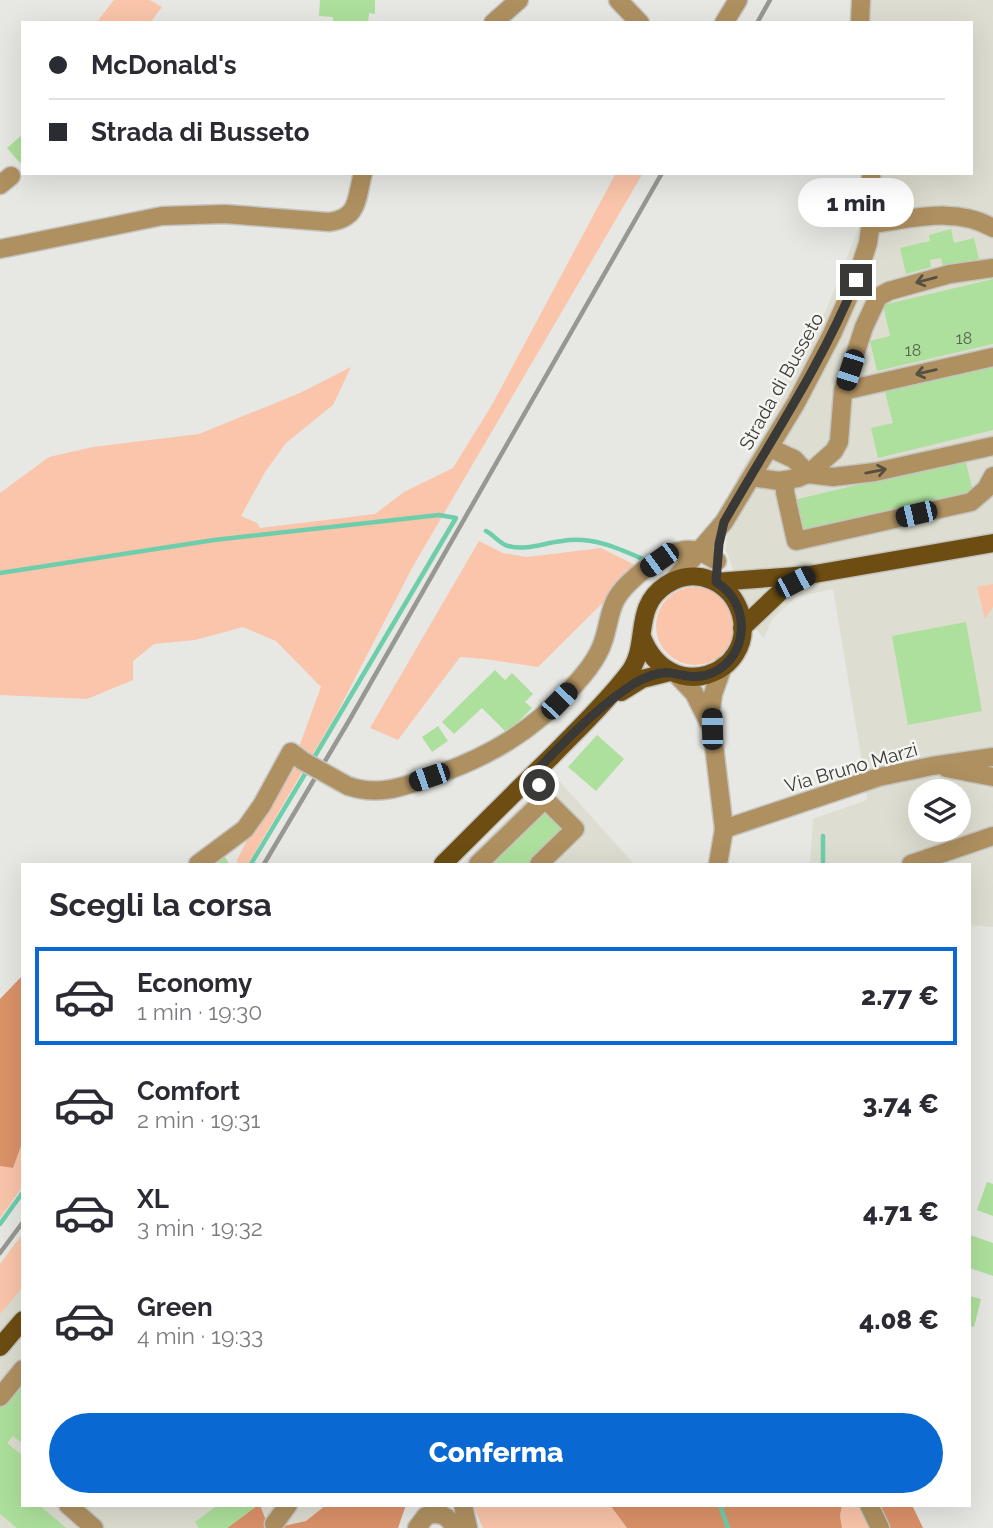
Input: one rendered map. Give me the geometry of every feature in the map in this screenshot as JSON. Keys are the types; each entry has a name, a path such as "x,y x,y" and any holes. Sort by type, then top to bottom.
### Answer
{"main road":[{"path":"444,863 601,706 631,670 639,654 645,609 653,596 673,581 691,577 716,582 808,575 993,543"},
{"path":"742,628 781,591 808,575"},
{"path":"601,706 642,679 673,674 704,676 723,666 736,652 742,628 741,616 727,589 716,582"},
{"path":"642,637 652,658 673,674"},
{"path":"0,1347 21,1322"}],"street":[{"path":"496,21 519,0"},
{"path":"618,0 638,21"},
{"path":"725,21 738,0"},
{"path":"860,21 861,0"},
{"path":"0,249 162,216 225,214 340,221 350,215 356,206 363,175"},
{"name":"Strada di Busseto","path":"673,581 724,522 806,385 845,306 860,268 872,224 872,175"},
{"path":"872,224 946,215 977,220 993,228"},
{"path":"808,474 837,447 844,391 864,327 878,297 889,290 950,274 993,268"},
{"path":"844,391 993,357"},
{"path":"752,477 786,480 808,474 844,477 993,446"},
{"path":"770,448 794,458 808,474"},
{"path":"786,480 785,492 796,541 971,502 986,489 993,476"},
{"name":"Strada di Busseto","path":"716,582 724,522"},
{"path":"199,863 245,830 262,805 291,751 303,761 348,786 375,792 406,785 481,757 526,731 559,701 592,664 602,645 614,604 621,592 659,560 679,551 698,551 717,561"},
{"path":"718,863 724,829 712,729 713,694 723,666"},
{"path":"673,674 698,699 712,729"},
{"name":"Via Bruno Marzi","path":"724,829 879,777 993,757"},
{"path":"932,766 993,777"},
{"path":"531,776 586,831 553,863"},
{"path":"472,863 545,791"},
{"path":"479,863 545,799 575,829 540,863"},
{"path":"914,863 993,836"},
{"path":"0,1397 21,1371"},
{"path":"70,1507 94,1528"},
{"path":"274,1524 287,1507"},
{"path":"463,1507 468,1528"},
{"path":"870,1507 880,1528"},
{"path":"417,1528 425,1516 438,1513 449,1519 454,1528"}],"shaded area":[{"path":"114,0 150,0 162,7 152,21 98,21"},
{"path":"866,0 993,0 993,927 971,925 971,863 810,863 813,819 867,800 833,589 796,597 772,619 764,638 756,629 726,550 727,529 750,488 736,479 767,429 827,308 862,219 879,189 878,175 973,175 973,21 866,21"},
{"path":"615,175 642,175 412,568 337,713 249,863 238,863 237,860 299,747 321,687 276,641 243,627 195,640 154,644 133,661 133,680 87,699 0,695 0,493 49,457 93,447 199,434 300,393 351,367 333,405 286,443 265,472 241,516 257,523 260,528 375,514 404,492 453,468 493,403"},
{"path":"479,541 503,553 527,557 601,548 639,567 538,667 460,657 398,740 370,728"},
{"path":"993,584 993,607 985,619 977,587"},
{"path":"695,587 710,590 723,598 731,611 734,626 731,641 723,654 710,662 695,665 680,662 667,654 659,641 656,626 659,611 667,598 680,590"},
{"path":"553,774 633,863 463,863"},
{"path":"21,977 21,1146 13,1168 0,1166 0,999"},
{"path":"21,1146 21,1189 0,1218 0,1166 13,1168"},
{"path":"21,1236 21,1289 0,1314 0,1264"},
{"path":"21,1289 21,1507 255,1507 227,1528 0,1528 0,1314"},
{"path":"255,1507 261,1507 265,1518 279,1527 306,1521 324,1507 405,1507 398,1528 227,1528"},
{"path":"261,1507 324,1507 306,1521 279,1527 265,1518"},
{"path":"474,1507 611,1507 627,1528 483,1528"},
{"path":"611,1507 842,1507 842,1528 627,1528"},
{"path":"842,1507 861,1507 870,1528 842,1528"},
{"path":"861,1507 913,1507 923,1528 870,1528"}],"building":[{"path":"320,0 375,0 375,14 369,13 368,21 333,21 333,17 319,16"},
{"path":"21,136 20,163 7,148"},
{"path":"951,229 954,243 974,238 979,259 943,267 941,258 930,260 931,267 906,274 900,248 930,241 929,235"},
{"path":"993,279 993,344 877,371 870,341 890,336 883,305"},
{"path":"993,366 993,430 878,458 871,428 893,423 885,392"},
{"path":"965,459 974,495 802,536 794,500"},
{"path":"966,622 982,711 908,725 892,636"},
{"path":"495,670 505,680 512,673 533,694 525,702 532,708 507,733 482,708 454,734 442,722"},
{"path":"438,726 448,741 432,752 422,737"},
{"path":"597,735 624,759 596,791 568,767"},
{"path":"544,803 571,830 536,863 483,863"},
{"path":"219,850 229,863 201,863"},
{"path":"987,1182 993,1184 993,1216 977,1210"},
{"path":"971,1235 993,1243 993,1276 971,1268"},
{"path":"971,1296 981,1299 974,1327 971,1326"},
{"path":"21,1378 21,1442 13,1436 7,1443 21,1454 21,1507 41,1507 66,1528 17,1528 0,1514 0,1403"},
{"path":"215,1507 255,1507 227,1528 199,1528 195,1522"}],"waterway":[{"path":"0,573 214,540 439,515 456,518 312,761"},
{"path":"486,531 505,545 515,547 584,540 615,547 645,560"},
{"path":"252,863 308,769"},
{"path":"823,836 823,863"},
{"path":"0,1224 21,1195"},
{"path":"721,1507 728,1528"}],"railway":[{"path":"758,21 770,0"},
{"path":"265,863 350,719 661,175"},
{"path":"0,1253 21,1225"}],"route":[{"path":"539,785 531,776 601,706 648,677 670,673 696,677 713,673 736,652 742,628 741,616 731,594 716,582 724,522 806,385 856,280"}]}
